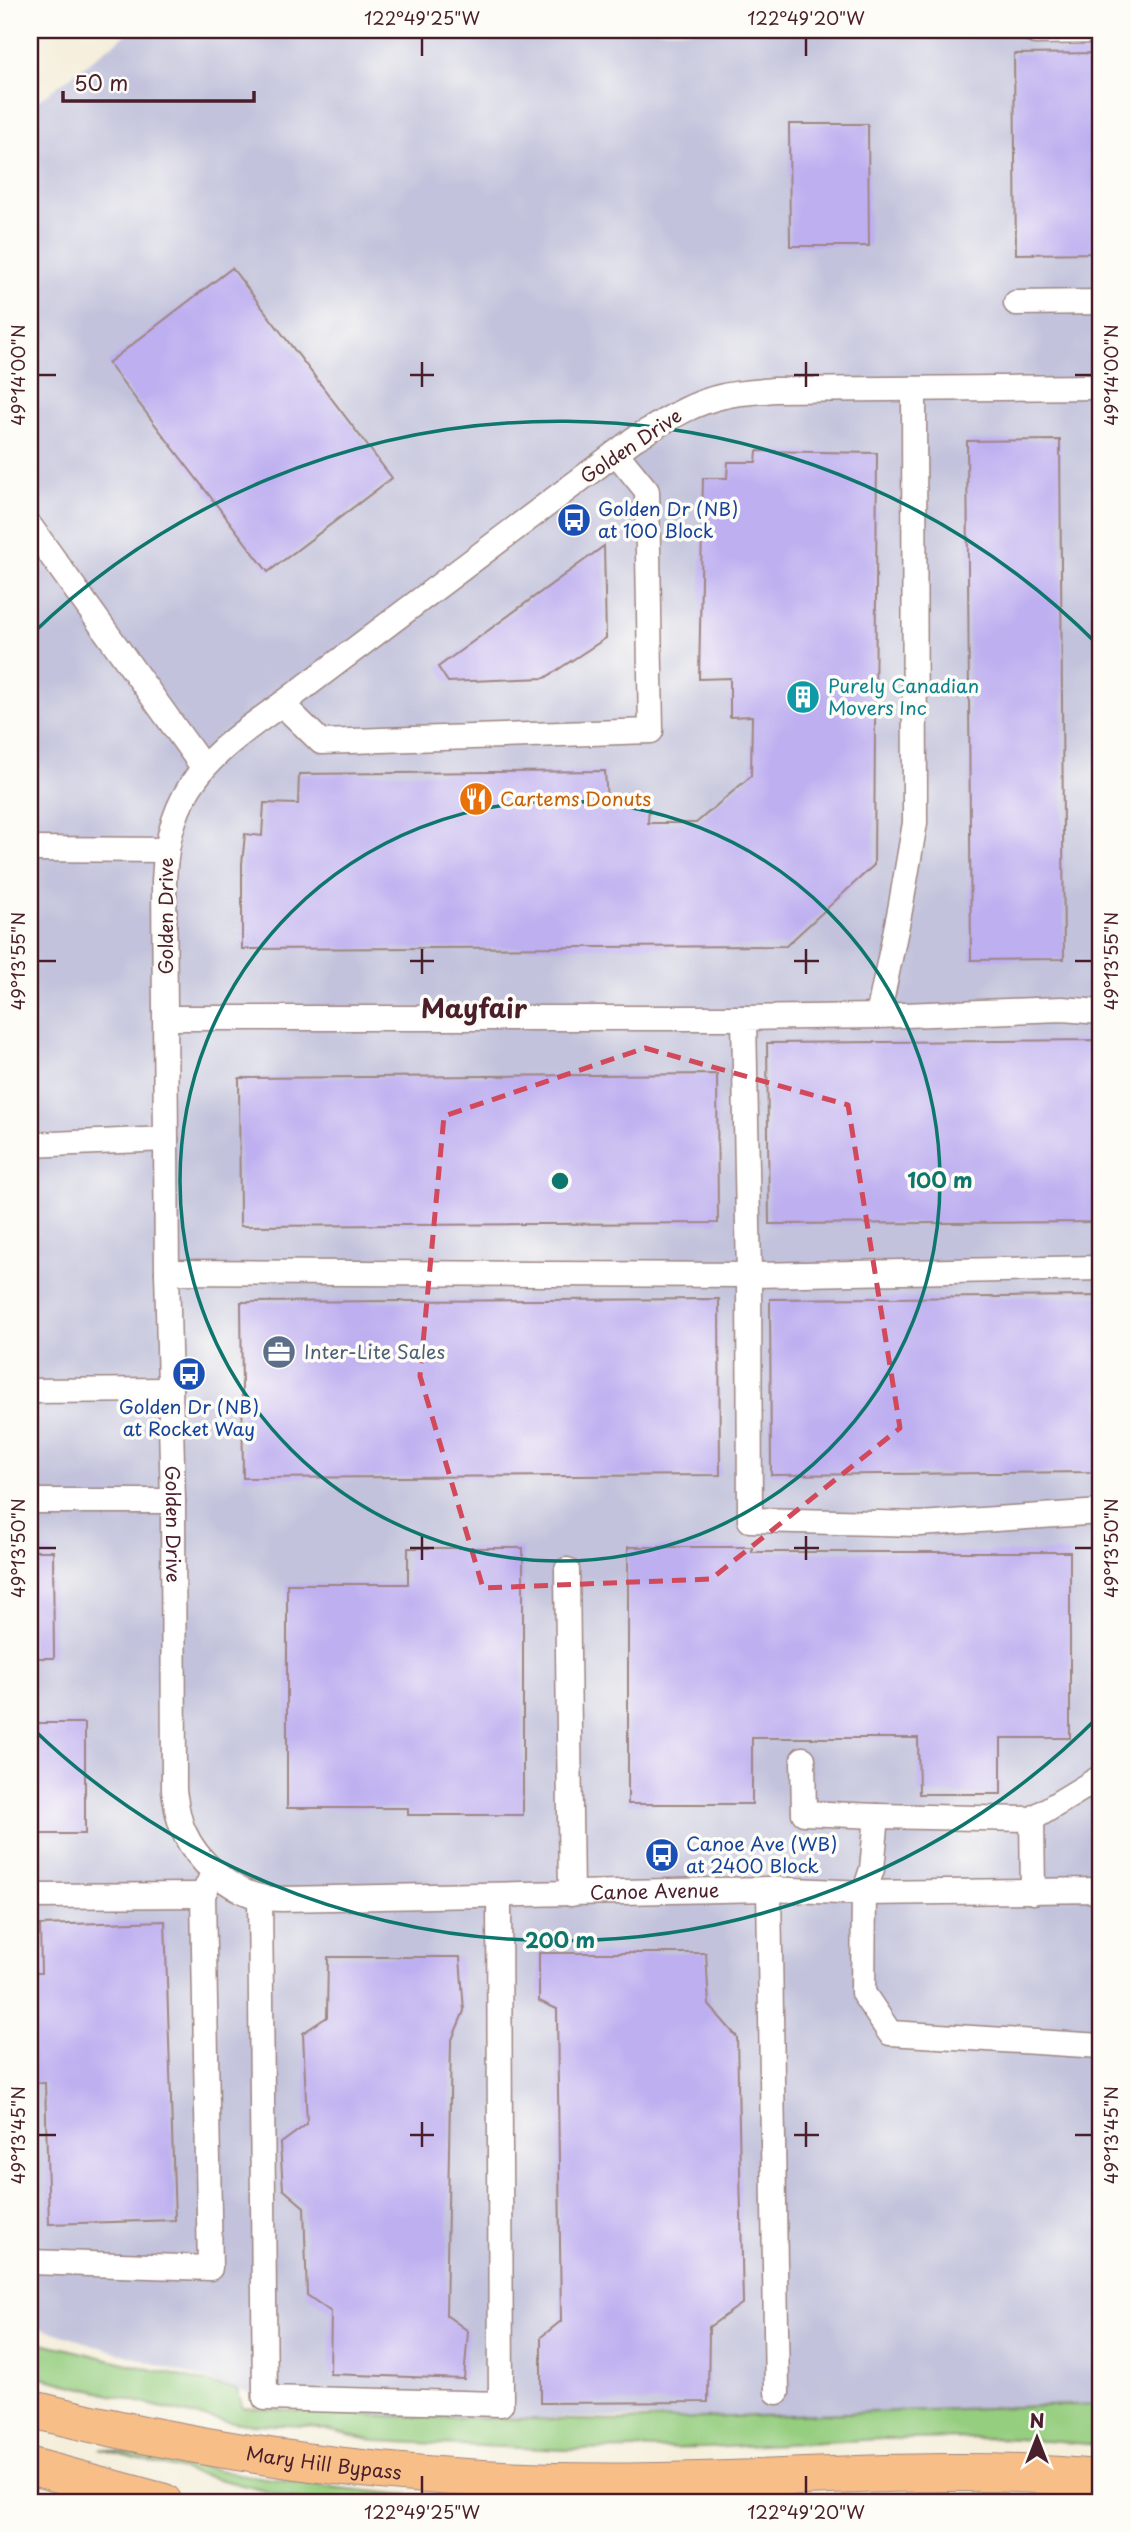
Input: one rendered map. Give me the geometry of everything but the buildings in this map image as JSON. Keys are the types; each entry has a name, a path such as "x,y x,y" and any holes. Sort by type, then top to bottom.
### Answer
{"highway":[{"name":"Mary Hill Bypass","path":"30,2407 95,2425 191,2445 387,2472 485,2479 632,2482 978,2472 1101,2479"},
{"path":"30,2466 161,2502"},
{"path":"30,2476 161,2502"}],"street":[{"path":"1035,32 1101,31"},
{"path":"1016,303 1101,302"},
{"name":"Golden Drive","path":"214,1871 192,1847 183,1832 174,1790 173,1501 167,1272 166,850 184,799 203,767 231,739 282,704 616,453 686,409 724,396 774,390 1101,387"},
{"path":"877,1016 901,911 915,823 914,389"},
{"path":"282,704 321,742 651,731 647,491 616,453"},
{"path":"30,526 203,767"},
{"path":"30,849 166,850"},
{"path":"167,1018 744,1018 1062,1009 1101,1012"},
{"path":"744,1018 750,1520 920,1524 1101,1512"},
{"path":"30,1145 166,1139"},
{"path":"167,1272 749,1275 1101,1268"},
{"path":"30,1391 170,1390"},
{"path":"30,1501 173,1501"},
{"path":"568,1570 571,1894"},
{"path":"803,1759 804,1813 1032,1819 1101,1777"},
{"path":"877,1816 872,1869 864,1893 863,1993 890,2033 1101,2046"},
{"path":"1032,1819 1033,1892"},
{"path":"30,2262 210,2268 203,1895 214,1871"},
{"name":"Canoe Avenue","path":"214,1871 242,1890 260,1897 297,1900 769,1889 864,1893 1101,1889"},
{"path":"769,1889 777,2392"},
{"path":"30,1896 203,1895"},
{"path":"260,1897 265,2398 501,2404 499,1895"}],"highlighted area":[{"path":"645,1048 848,1105 900,1428 711,1579 483,1588 420,1376 444,1116"}],"shaded area":[{"path":"132,30 1101,30 1101,2409 759,2418 329,2418 30,2325 30,107"}],"green space":[{"path":"30,2340 237,2390 243,2408 385,2416 619,2421 1101,2404 1101,2445 1002,2438 883,2439 706,2448 565,2450 375,2441 309,2426 246,2424 195,2416 30,2375"},
{"path":"100,2449 238,2474 332,2487 444,2498 556,2502 308,2502"},
{"path":"915,2493 1081,2496 1101,2498 1101,2502 661,2502"}],"place":[{"name":"Golden Dr (NB) at 100 Block","path":"574,520"},
{"name":"Purely Canadian Movers Inc","path":"803,697"},
{"name":"Cartems Donuts","path":"476,799"},
{"name":"Inter-Lite Sales","path":"279,1352"},
{"name":"Golden Dr (NB) at Rocket Way","path":"189,1374"},
{"name":"Canoe Ave (WB) at 2400 Block","path":"662,1855"}],"district":[{"name":"Mayfair","path":"474,1009"}]}
